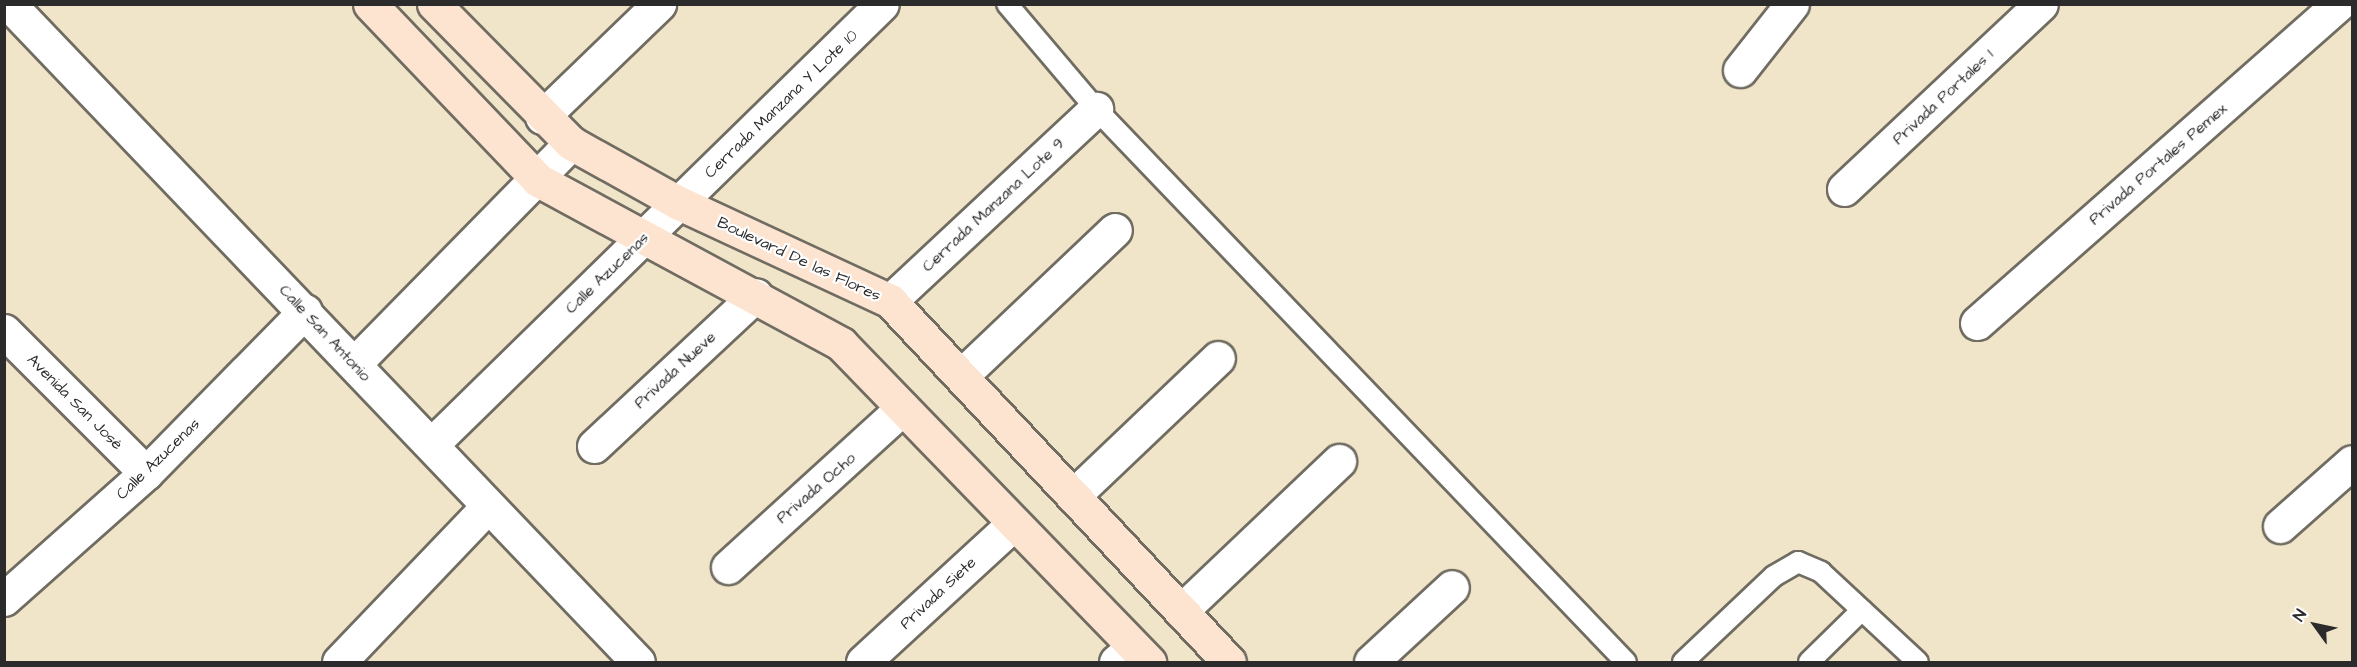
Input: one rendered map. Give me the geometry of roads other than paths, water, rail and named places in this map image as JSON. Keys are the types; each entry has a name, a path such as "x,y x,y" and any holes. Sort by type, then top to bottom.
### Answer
{"street":[{"name":"Calle San Antonio","path":"9,4 432,444 487,507 638,663"},
{"path":"370,4 538,180 756,295 841,345 1014,523 1133,657"},
{"name":"Boulevard De las Flores","path":"434,4 542,117 571,143 679,203 890,301 1229,663"},
{"path":"542,117 659,4"},
{"name":"Cerrada Manzana Y Lote 10","path":"679,203 882,4"},
{"path":"1740,70 1792,4"},
{"name":"Privada Portales 1","path":"1844,189 2041,4"},
{"name":"Privada Portales Pemex","path":"1977,323 2338,4"},
{"name":"Cerrada Manzana Lote 9","path":"890,301 1096,109"},
{"path":"354,364 538,180 571,143"},
{"name":"Calle Azucenas","path":"432,444 679,203"},
{"path":"962,376 1115,230"},
{"name":"Privada Nueve","path":"594,446 756,295"},
{"name":"Calle Azucenas","path":"4,599 146,473 305,311"},
{"name":"Avenida San José","path":"4,331 146,473"},
{"path":"1073,496 1218,358"},
{"name":"Privada Ocho","path":"728,567 903,408"},
{"path":"1181,611 1339,461"},
{"path":"2280,526 2352,462"},
{"path":"339,663 487,507"},
{"name":"Privada Siete","path":"863,663 1014,523"},
{"path":"1371,663 1452,587"}],"lane":[{"path":"1007,4 1096,109 1626,663"},
{"path":"1683,663 1774,576 1798,562 1821,572 1918,663"},
{"path":"1809,663 1862,610"}]}
